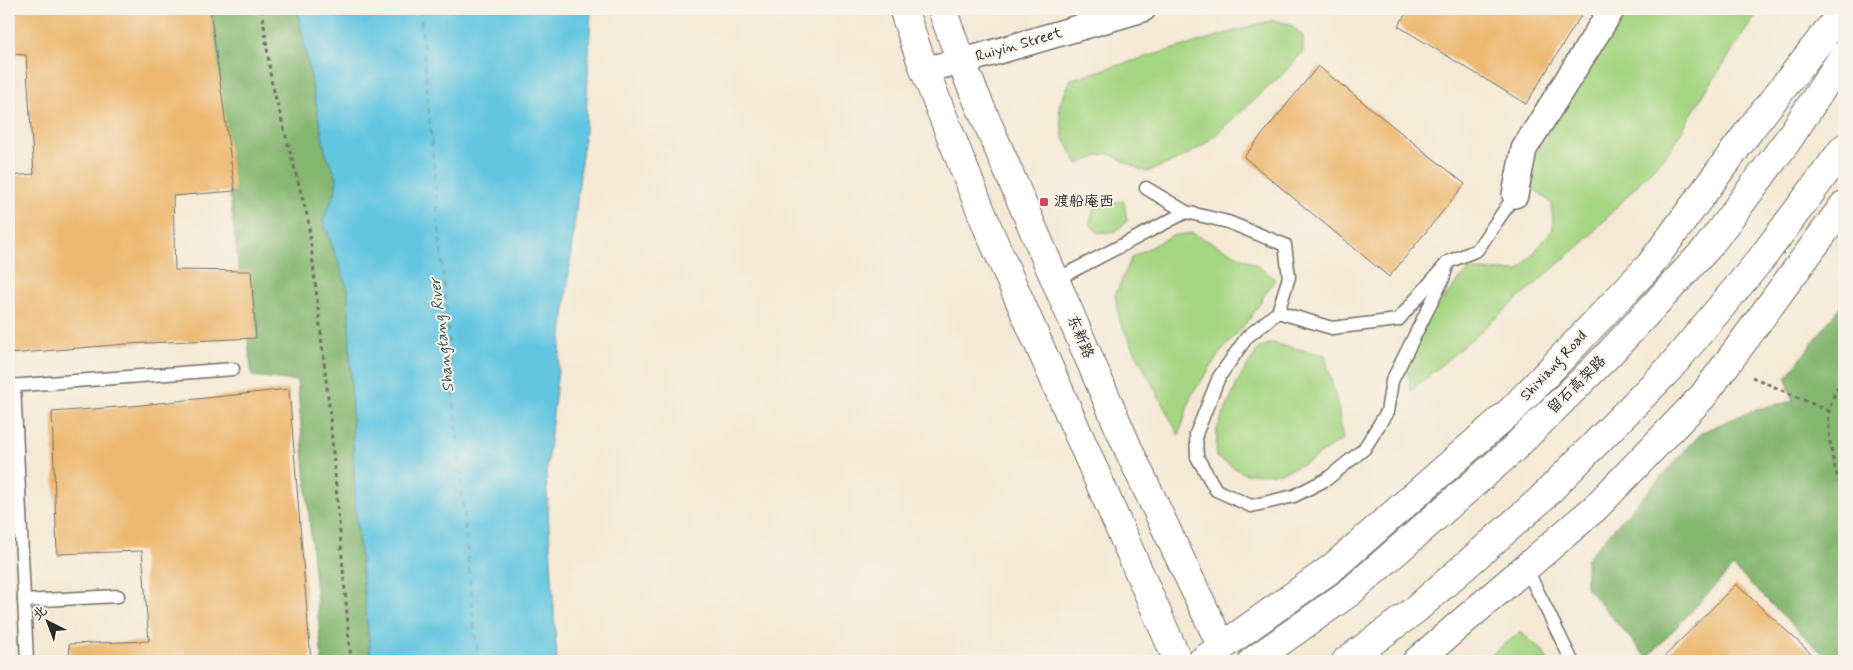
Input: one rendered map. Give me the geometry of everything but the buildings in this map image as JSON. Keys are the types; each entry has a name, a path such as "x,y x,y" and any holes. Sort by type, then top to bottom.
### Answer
{"main road":[{"path":"903,9 924,69 989,232 1178,661"},
{"name":"东新路","path":"942,9 961,62 1217,657"},
{"name":"Shixiang Road","path":"1217,657 1332,568 1513,409 1650,265 1752,127 1844,10"},
{"name":"留石高架路","path":"1253,661 1350,592 1511,451 1607,356 1708,247 1788,140 1844,55"},
{"path":"1346,661 1414,610 1539,501 1669,369 1761,259 1844,148"},
{"path":"1417,661 1595,508 1703,396 1844,205"}],"street":[{"name":"Ruiyin Street","path":"924,69 961,62 1143,9"},
{"path":"1516,195 1524,149 1612,9"}],"lane":[{"path":"1146,188 1186,212 1228,222 1285,245 1289,277 1278,312 1247,337 1219,377 1196,434 1197,457 1216,490 1251,506 1294,496 1327,479 1364,449 1387,412 1392,380 1443,279 1448,262"},
{"path":"1278,312 1332,328 1398,320 1448,262 1477,250 1516,195"},
{"path":"1055,280 1186,212"},
{"path":"27,661 12,385 233,369"},
{"path":"1526,568 1572,661"},
{"path":"24,601 118,596"}],"path":[{"path":"262,9 271,80 308,219 329,406 351,661"},
{"path":"1726,365 1829,412"},
{"path":"1844,372 1829,412 1831,446 1838,481 1844,494"}],"green space":[{"path":"207,9 297,9 326,154 337,177 335,193 323,220 348,289 355,503 371,661 322,661 297,381 252,376"},
{"path":"1622,9 1760,9 1705,92 1671,149 1585,241 1411,391 1407,368 1413,335 1468,270 1519,271 1553,229 1552,204 1521,179"},
{"path":"1273,20 1290,24 1303,36 1303,52 1284,73 1204,145 1178,160 1146,172 1107,153 1078,164 1063,137 1059,106 1071,79"},
{"path":"1124,201 1127,221 1116,231 1098,233 1089,223 1096,205"},
{"path":"1192,233 1255,264 1275,279 1251,317 1220,353 1191,396 1179,436 1120,322 1115,295 1132,257 1171,236"},
{"path":"1844,301 1844,661 1830,661 1733,567 1647,658 1586,587 1586,559 1702,432 1756,409 1793,401 1786,378"},
{"path":"1272,343 1325,355 1338,408 1343,439 1308,462 1280,473 1245,474 1216,457 1217,429 1239,379 1259,348"},
{"path":"1520,632 1542,650 1548,661 1484,661"}],"water":[{"name":"Shangtang River","path":"297,9 591,9 586,120 546,477 557,661 371,661 355,503 348,289 323,220 335,193 337,177 326,154"}],"ferry route":[{"path":"420,9 474,629 479,661"}],"place":[{"name":"渡船庵西","path":"1044,202"}]}
